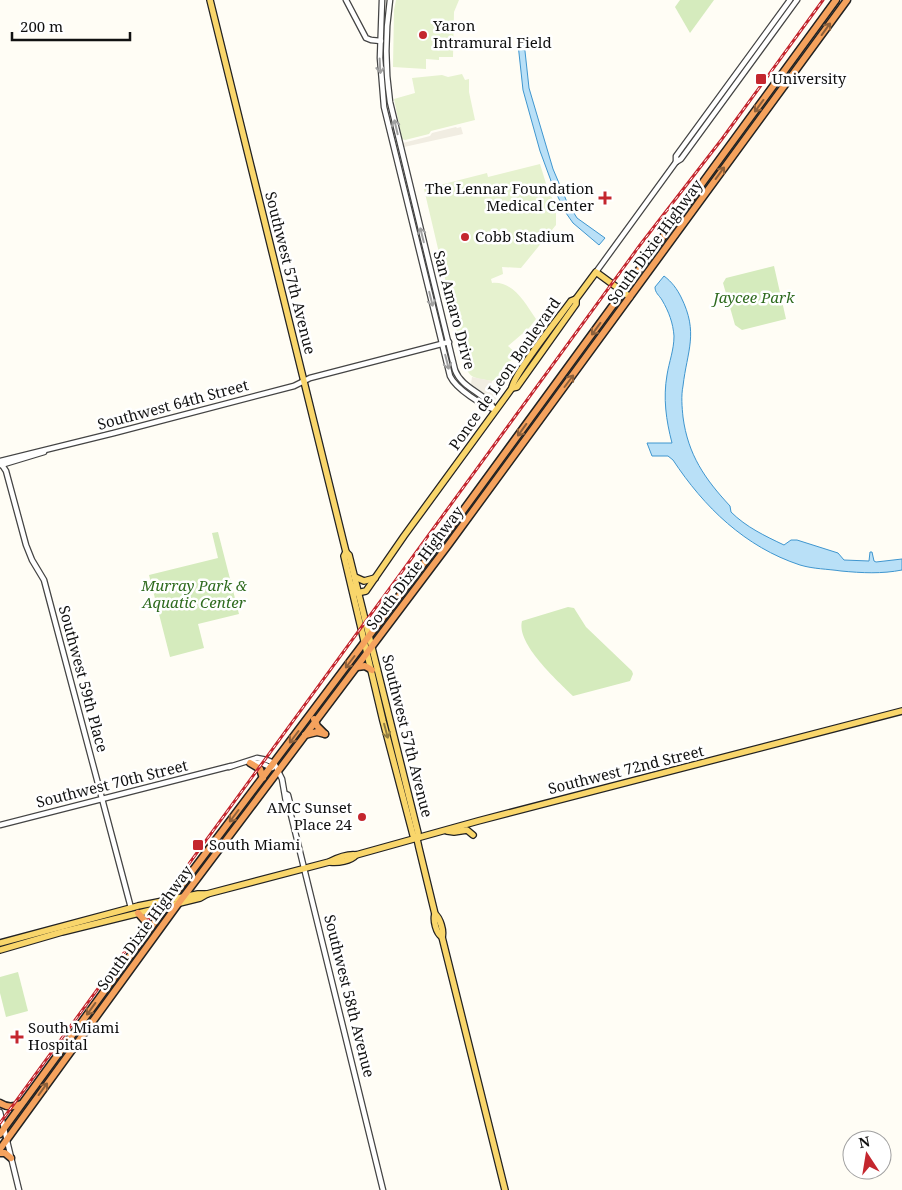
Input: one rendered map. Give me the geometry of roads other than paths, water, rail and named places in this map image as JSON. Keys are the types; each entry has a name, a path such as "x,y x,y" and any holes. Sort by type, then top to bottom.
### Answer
{"highway":[{"name":"South Dixie Highway","path":"2,1131 172,898 318,706 494,469 836,0"},
{"name":"South Dixie Highway","path":"0,1149 183,896 450,544 847,0"},
{"path":"535,413 551,404 549,401 551,391"},
{"path":"477,492 492,485 494,469"},
{"path":"433,551 450,544 448,539 451,527"},
{"path":"357,667 365,666 372,670"},
{"path":"318,706 314,718 325,734"},
{"path":"322,714 325,734"},
{"path":"305,735 317,732 325,734"},
{"path":"250,763 260,769 263,778"},
{"path":"138,913 146,922 147,932"},
{"path":"54,1061 66,1058 67,1042"},
{"path":"0,1103 12,1107 22,1103"},
{"path":"0,1153 5,1153 12,1158"}],"main road":[{"name":"Southwest 57th Avenue","path":"210,0 346,552 349,555 359,593 367,640"},
{"path":"596,272 630,297"},
{"name":"Ponce de Leon Boulevard","path":"359,593 366,591 512,388 517,387 576,304 576,299 596,272"},
{"name":"Southwest 57th Avenue","path":"346,552 344,556 347,571 387,706 417,830 417,839 437,930 442,937 505,1190"},
{"path":"347,571 351,575 355,591 359,593"},
{"path":"355,577 364,581 375,578"},
{"name":"Southwest 57th Avenue","path":"370,649 372,670 382,715 412,835 417,839"},
{"path":"377,694 387,706 382,715"},
{"name":"Southwest 72nd Street","path":"0,943 130,908 183,896 207,894 305,869 486,818 902,711"},
{"path":"445,831 468,830 472,835"},
{"name":"Southwest 72nd Street","path":"0,950 122,916 178,904 207,894"},
{"path":"122,916 128,913 130,908"}],"street":[{"path":"346,0 366,38 386,41"},
{"name":"San Amaro Drive","path":"382,0 379,41 384,106 450,376 455,384 489,408 496,410"},
{"name":"San Amaro Drive","path":"390,0 386,41 390,102 448,342 459,378 492,404 496,410"},
{"name":"Ponce de Leon Boulevard","path":"676,162 676,156 790,0"},
{"name":"Ponce de Leon Boulevard","path":"596,272 797,0"},
{"name":"Southwest 64th Street","path":"1,463 32,457 47,450 294,386 304,381 448,342"},
{"name":"Southwest 59th Place","path":"1,463 6,471 27,548 44,580 130,908"},
{"name":"Southwest 70th Street","path":"229,767 248,759 257,758 267,760 272,765"},
{"name":"Southwest 70th Street","path":"0,825 229,767 250,763 272,765"},
{"path":"272,765 278,771"},
{"name":"Southwest 58th Avenue","path":"278,771 288,795 291,807 289,808 383,1190"},
{"path":"0,1112 2,1131 7,1139 19,1190"}],"water":[{"path":"524,42 529,88 553,169 567,202 577,218 605,238 599,245 573,223 554,189 540,151 523,90 518,44"},
{"path":"664,276 672,283 679,294 686,310 691,332 682,390 685,431 699,466 730,506 731,512 749,527 784,545 791,540 797,540 838,553 844,560 869,561 870,552 872,552 876,562 902,559 902,570 872,573 841,571 800,565 780,557 761,548 744,536 712,509 668,456 652,456 647,443 672,443 665,392 674,336 669,313 655,287"}],"railway":[{"path":"0,1123 640,245 722,139 823,0"}],"place":[{"name":"Yaron Intramural Field","path":"423,35"},
{"name":"University","path":"761,79"},
{"name":"The Lennar Foundation Medical Center","path":"605,198"},
{"name":"Cobb Stadium","path":"465,237"},
{"name":"AMC Sunset Place 24","path":"362,817"},
{"name":"South Miami","path":"198,845"},
{"name":"South Miami Hospital","path":"17,1037"}],"park label":[{"name":"Jaycee Park","path":"754,298"},
{"name":"Murray Park & Aquatic Center","path":"194,594"}]}
